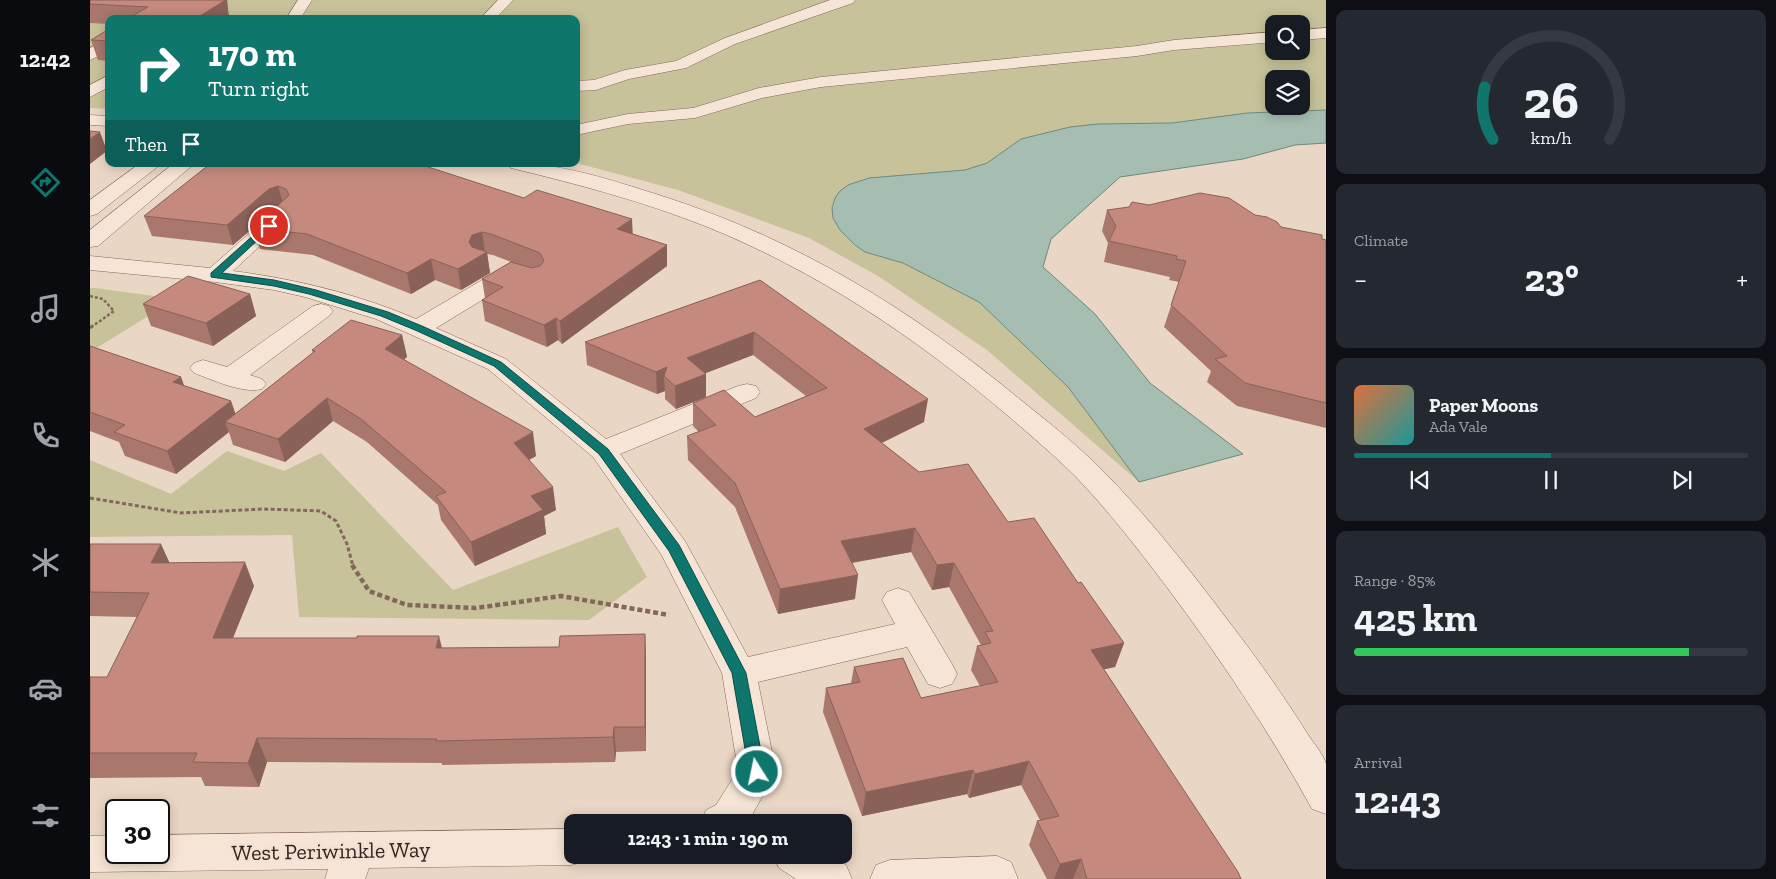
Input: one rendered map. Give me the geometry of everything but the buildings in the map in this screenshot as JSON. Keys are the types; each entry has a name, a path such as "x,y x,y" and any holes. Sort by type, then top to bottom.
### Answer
{"street":[{"path":"296,15 305,0"},
{"path":"491,15 506,0"},
{"path":"580,86 596,84 625,75 680,65 730,41 848,0"},
{"path":"1310,34 1326,32"},
{"path":"90,55 105,37"},
{"path":"580,129 636,118 696,113 759,93 821,82 1137,51 1174,45 1265,38"},
{"path":"90,74 105,75"},
{"path":"90,92 105,83"},
{"path":"90,120 105,122"},
{"path":"90,210 147,167"},
{"path":"180,167 90,243 94,248 94,255 90,261 274,283 312,292 384,314 497,364 604,451 674,549 739,673 757,772 734,814"},
{"path":"529,167 629,193 733,230 838,282 896,317 960,363 1071,456 1130,519 1246,669 1326,797"},
{"path":"123,184 156,187"},
{"path":"214,275 283,214"},
{"path":"484,262 534,281"},
{"path":"419,328 512,272"},
{"path":"204,368 241,381 321,311"},
{"path":"604,451 747,392"},
{"path":"898,600 940,674"},
{"path":"739,673 916,632"},
{"name":"West Periwinkle Way","path":"90,854 350,865 564,848"},
{"path":"808,864 832,879"},
{"path":"890,879 997,875 998,879"}],"path":[{"path":"90,296 103,299 114,311 90,328"},
{"path":"90,498 181,513 264,509 321,511 336,521 347,544 353,567 370,591 407,606 476,608 561,596 669,615"}],"shaded area":[{"path":"222,0 1326,0 1326,143 1295,145 1243,159 1120,177 1051,240 1043,267 1095,314 1150,383 1243,454 1139,482 987,350 878,276 809,238 678,190 580,164 580,15 105,15 105,109 90,108 90,6"},
{"path":"1326,110 1326,143 1295,145 1243,159 1120,177 1051,239 1043,267 1095,314 1150,383 1243,454 1139,482 1068,387 979,302 903,263 865,252 840,230 833,218 832,208 835,198 848,185 869,178 965,170 987,163 1021,139 1070,127 1098,124 1172,123 1247,113 1310,115 1310,111"},
{"path":"90,288 95,288 176,299 90,352"},
{"path":"227,451 284,471 321,453 453,590 618,527 647,577 589,620 299,617 292,535 90,537 90,460 171,494"}],"route":[{"path":"269,226 214,275 274,283 312,292 384,314 419,328 497,364 604,451 674,549 739,673 757,772"}]}
